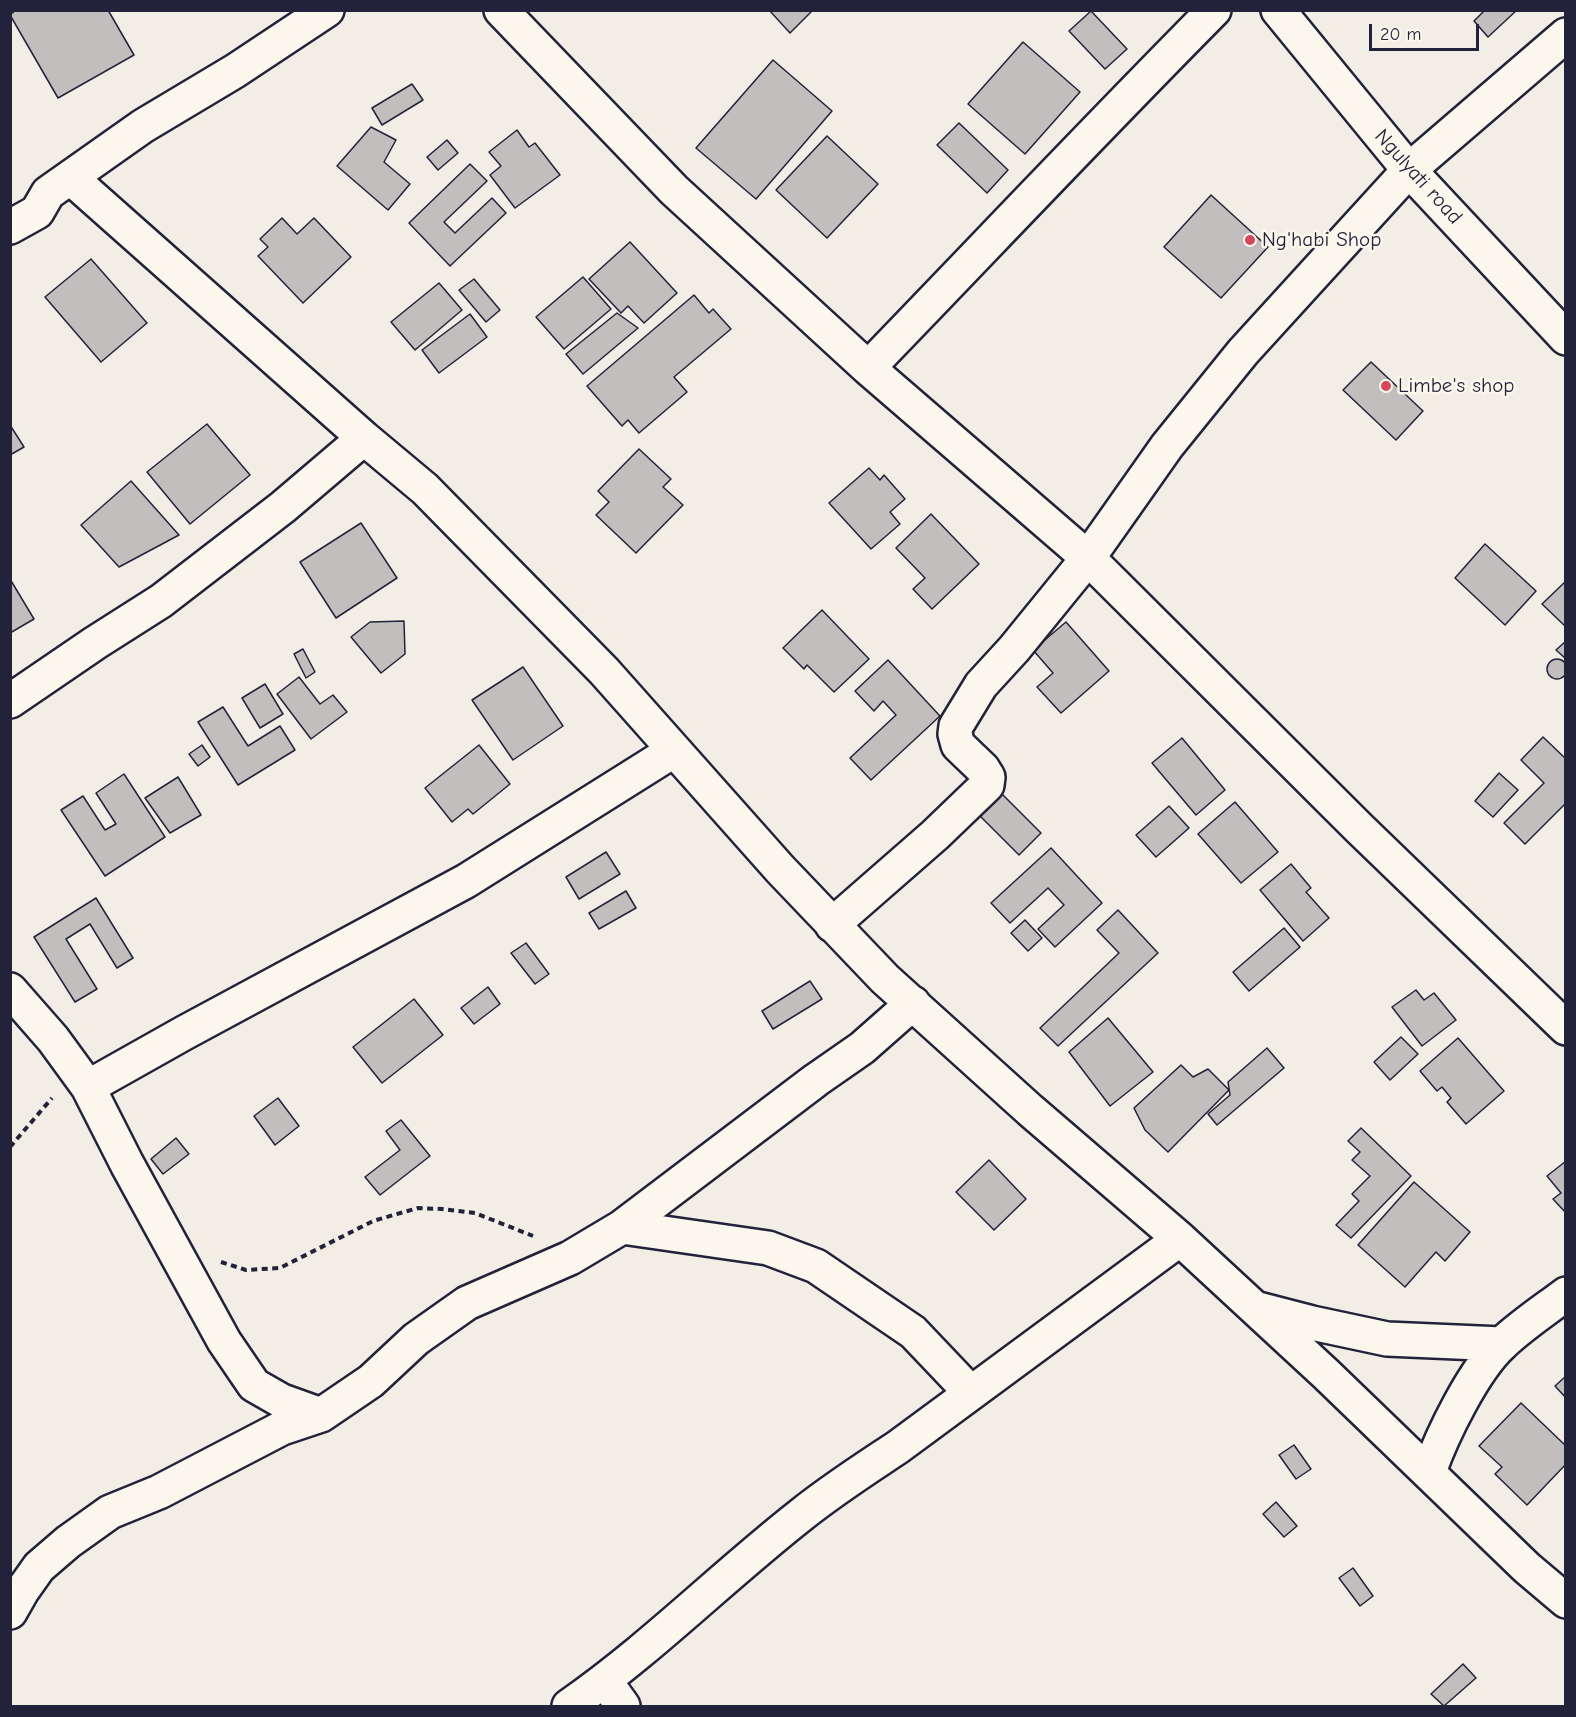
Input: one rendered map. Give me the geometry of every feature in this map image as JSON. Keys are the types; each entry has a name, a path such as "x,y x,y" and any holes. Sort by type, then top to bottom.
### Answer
{"street":[{"path":"10,227 37,212 48,193 143,126 327,10"},
{"path":"501,10 674,190 868,368 1088,558 1359,828 1566,1028"},
{"path":"868,368 1106,118 1214,10"},
{"name":"Ngulyati road","path":"1278,10 1409,170 1566,338"},
{"path":"832,925 935,835 987,785 988,777 983,769 958,745 955,734 956,726 981,685 1014,649 1088,558 1167,446 1243,352 1409,170 1566,35"},
{"path":"70,177 364,438 425,489 604,671 673,751 832,925 885,979 1030,1110 1180,1239 1326,1374 1527,1568 1566,1601"},
{"path":"10,701 161,601 283,507 364,438"},
{"path":"82,1079 184,1033 466,881 673,751"},
{"path":"10,990 53,1039 82,1079 224,1341 254,1385 282,1401 321,1415"},
{"path":"10,1612 39,1567 68,1542 110,1512 159,1491 282,1428 321,1415 370,1381 416,1339 467,1304 570,1258 622,1227 816,1080 862,1048 913,1003"},
{"path":"622,1227 768,1248 816,1266 913,1332 971,1393"},
{"path":"569,1707 614,1694 802,1514 850,1478 898,1447 1180,1239"},
{"path":"1429,1472 1438,1445 1477,1376 1502,1344 1566,1294"},
{"path":"1254,1308 1387,1339 1502,1344"}],"path":[{"path":"10,1147 82,1079"},
{"path":"174,1248 246,1270 280,1268 373,1221 418,1208 475,1213 550,1244 570,1258"}],"building":[{"path":"16,10 108,10 134,55 58,98 10,15"},
{"path":"769,10 813,10 790,33"},
{"path":"1485,10 1517,10 1488,37 1474,21"},
{"path":"1091,11 1127,49 1105,69 1069,31"},
{"path":"1023,42 1080,92 1025,154 968,104"},
{"path":"773,60 832,111 756,199 696,148"},
{"path":"412,84 423,100 382,125 372,108"},
{"path":"959,123 1008,170 987,193 937,145"},
{"path":"371,127 396,140 384,162 410,184 388,210 337,166"},
{"path":"517,130 529,147 535,143 560,175 515,208 490,175 501,166 489,152"},
{"path":"827,136 878,184 827,238 776,190"},
{"path":"447,140 458,153 438,170 427,157"},
{"path":"470,164 487,181 444,222 455,233 492,198 506,213 450,266 409,223"},
{"path":"1211,195 1268,247 1221,298 1164,247"},
{"path":"282,218 297,234 314,218 351,257 303,303 258,256 268,247 260,239"},
{"path":"630,242 677,293 644,323 628,306 621,313 589,279"},
{"path":"91,259 147,323 101,362 45,297"},
{"path":"583,277 611,309 564,349 536,317"},
{"path":"474,279 500,310 486,322 459,290"},
{"path":"439,283 462,310 415,350 391,322"},
{"path":"694,295 709,313 713,309 731,329 674,377 687,392 639,433 628,420 622,426 587,386"},
{"path":"617,313 638,328 583,374 566,354"},
{"path":"470,314 487,337 439,373 422,350"},
{"path":"1371,362 1423,411 1396,440 1343,390"},
{"path":"207,424 250,475 190,524 147,472"},
{"path":"10,425 24,447 10,455"},
{"path":"639,449 671,479 663,487 683,505 636,553 596,515 609,502 598,491"},
{"path":"869,468 880,480 884,475 905,499 890,512 900,524 871,549 829,503"},
{"path":"131,481 179,535 119,567 81,525"},
{"path":"931,514 979,564 932,609 913,589 925,578 896,548"},
{"path":"361,523 397,578 336,618 300,562"},
{"path":"1485,544 1536,591 1505,625 1455,578"},
{"path":"10,579 34,619 10,633"},
{"path":"1566,581 1566,627 1542,604"},
{"path":"822,610 869,659 834,692 807,665 804,669 783,648"},
{"path":"404,621 405,654 381,673 351,637 370,622"},
{"path":"1066,622 1109,671 1061,713 1037,687 1053,673 1033,650"},
{"path":"1566,641 1566,659 1556,650"},
{"path":"303,649 315,672 306,678 294,654"},
{"path":"1557,659 1564,662 1567,669 1564,676 1557,679 1550,676 1547,669 1550,662"},
{"path":"888,660 940,716 871,780 850,758 896,715 883,701 874,711 855,691"},
{"path":"523,667 563,726 513,760 472,700"},
{"path":"299,677 320,704 333,695 347,712 311,739 277,694"},
{"path":"265,684 283,714 260,728 242,698"},
{"path":"223,707 248,746 280,726 295,750 238,785 198,722"},
{"path":"1543,737 1566,759 1566,803 1525,844 1504,823 1544,783 1521,760"},
{"path":"1182,738 1225,790 1196,815 1152,763"},
{"path":"202,745 210,757 198,766 189,754"},
{"path":"479,745 510,784 473,814 468,809 452,822 425,788"},
{"path":"1499,773 1518,790 1493,817 1475,801"},
{"path":"124,774 165,837 105,876 61,810 83,796 105,830 116,824 96,793"},
{"path":"178,777 201,815 170,833 145,798"},
{"path":"995,787 1041,833 1019,855 972,808"},
{"path":"1235,802 1278,852 1241,883 1198,834"},
{"path":"1169,806 1189,828 1156,857 1136,835"},
{"path":"1051,848 1102,903 1055,947 1038,929 1064,905 1048,888 1010,923 991,903"},
{"path":"606,852 620,874 579,899 566,877"},
{"path":"1291,864 1311,888 1306,892 1329,918 1303,941 1260,890"},
{"path":"626,891 636,908 599,929 589,913"},
{"path":"96,898 133,958 117,968 90,924 66,939 97,989 75,1002 34,937"},
{"path":"1118,910 1158,953 1058,1046 1040,1028 1119,953 1097,930"},
{"path":"1025,920 1042,938 1028,951 1011,933"},
{"path":"1284,928 1300,947 1249,991 1233,972"},
{"path":"526,943 549,974 535,984 511,953"},
{"path":"810,981 822,999 773,1029 762,1011"},
{"path":"488,987 500,1004 474,1024 461,1008"},
{"path":"1416,990 1424,1000 1434,993 1456,1020 1422,1046 1392,1007"},
{"path":"414,999 443,1035 382,1083 353,1047"},
{"path":"1108,1018 1153,1072 1110,1106 1069,1052"},
{"path":"1401,1037 1418,1054 1390,1080 1374,1062"},
{"path":"1458,1038 1504,1091 1466,1124 1447,1102 1451,1098 1442,1087 1437,1091 1420,1071"},
{"path":"1267,1048 1284,1068 1217,1125 1208,1114 1230,1095 1228,1082"},
{"path":"1181,1065 1193,1077 1208,1069 1229,1090 1168,1152 1145,1130 1134,1108"},
{"path":"278,1098 299,1126 275,1145 254,1116"},
{"path":"401,1120 430,1156 380,1195 365,1177 400,1150 386,1131"},
{"path":"1361,1128 1411,1176 1351,1238 1336,1225 1359,1201 1352,1194 1370,1176 1352,1160 1360,1152 1348,1141"},
{"path":"176,1138 189,1154 163,1174 151,1159"},
{"path":"989,1160 1026,1199 994,1230 956,1192"},
{"path":"1566,1161 1566,1213 1553,1199 1561,1193 1547,1176"},
{"path":"1414,1182 1470,1232 1445,1261 1436,1252 1405,1287 1358,1245"},
{"path":"1566,1376 1566,1398 1555,1386"},
{"path":"1521,1403 1566,1446 1566,1464 1527,1505 1495,1474 1502,1467 1479,1446"},
{"path":"1294,1445 1311,1469 1296,1479 1279,1455"},
{"path":"1276,1502 1297,1526 1284,1537 1263,1514"},
{"path":"1353,1568 1373,1596 1360,1606 1339,1578"},
{"path":"1463,1664 1476,1678 1444,1706 1431,1694"}],"place":[{"name":"Ng'habi Shop","path":"1250,240"},
{"name":"Limbe's shop","path":"1386,386"}]}
